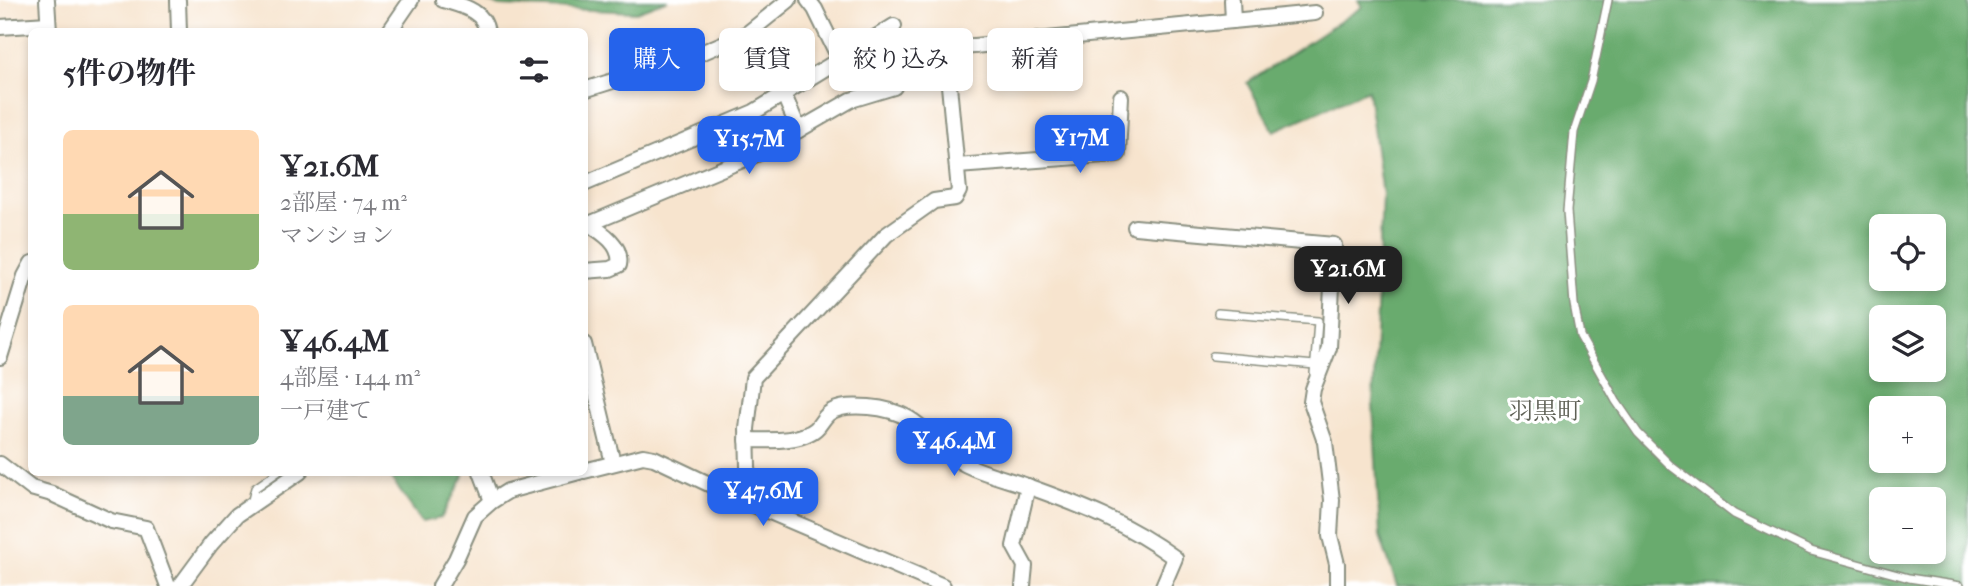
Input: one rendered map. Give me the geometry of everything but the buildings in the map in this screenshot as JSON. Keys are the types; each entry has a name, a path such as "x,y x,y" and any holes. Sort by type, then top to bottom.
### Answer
{"street":[{"path":"0,27 48,28 47,0"},
{"path":"178,0 180,28"},
{"path":"391,28 411,0"},
{"path":"443,0 473,10 486,22 487,28"},
{"path":"588,89 696,55 748,33 789,0"},
{"path":"808,0 816,9 829,37"},
{"path":"1232,0 1233,21"},
{"path":"749,503 747,440 753,378 886,235 934,201 955,198 959,191 946,54 953,48 1315,13"},
{"path":"588,182 754,112 829,67"},
{"path":"588,223 757,154 851,100 881,91"},
{"path":"784,95 799,130"},
{"path":"957,166 1118,154 1121,97"},
{"path":"588,224 617,248 620,257 619,265 610,269 588,271"},
{"path":"1135,227 1334,245 1328,348 1311,402 1325,442 1332,500 1329,536 1337,564 1337,586"},
{"path":"0,357 28,270"},
{"path":"588,361 613,464"},
{"path":"747,440 787,439 805,435 821,426 827,414 845,407 870,407 898,412 925,428 960,461 1092,509 1145,536 1175,558 1164,586"},
{"path":"588,470 643,456 654,458 749,503 943,586"},
{"path":"0,464 31,488 52,494 111,521 146,528 168,586"},
{"path":"180,586 211,544 237,515 293,476"},
{"path":"483,476 492,501"},
{"path":"440,586 456,559 475,516 492,501 508,492 565,476"},
{"path":"1023,586 1025,566 1014,546 1028,486"}],"lane":[{"path":"1608,0 1591,81 1574,132 1567,211 1574,304 1580,336 1616,401 1639,433 1671,466 1734,514 1811,551 1909,578 1960,586"},
{"path":"1218,313 1318,321 1313,389"},
{"path":"1213,356 1315,365"},
{"path":"251,505 255,488 272,476"}],"green space":[{"path":"481,0 668,0 636,12 500,6"},
{"path":"1358,0 1968,0 1968,586 1397,586 1380,536 1373,405 1382,195 1368,90 1274,131 1247,83 1362,7"},
{"path":"389,476 464,476 441,518 422,522"}],"district":[{"name":"羽黒町","path":"1545,411"}]}
